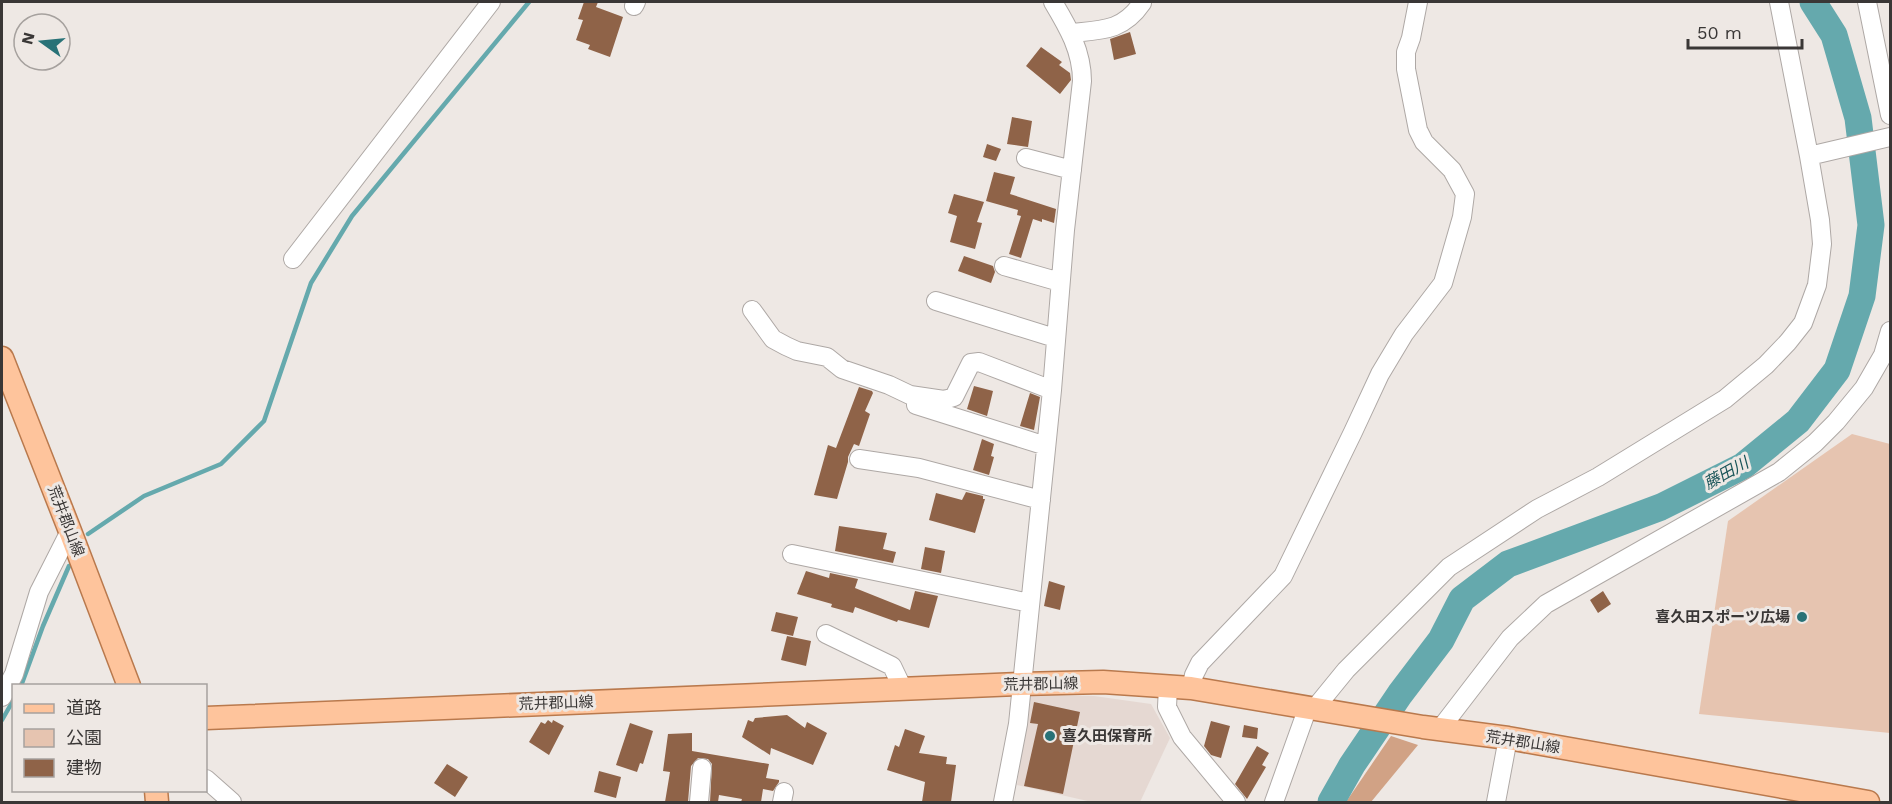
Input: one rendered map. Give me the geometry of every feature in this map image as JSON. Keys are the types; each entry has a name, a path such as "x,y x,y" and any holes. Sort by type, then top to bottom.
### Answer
{"main road":[{"name":"荒井郡山線","path":"2,358 128,684"},
{"name":"荒井郡山線","path":"207,718 1103,682 1180,687 1318,708 1432,728 1508,738 1868,802"}],"street":[{"path":"293,259 491,2"},
{"path":"1003,802 1018,724 1020,684 1052,390 1060,282 1082,81 1082,64 1071,33 1053,2"},
{"path":"1236,802 1182,737 1167,707 1180,687 1194,675 1200,663 1283,576 1380,374 1404,334 1443,283 1462,217 1465,194 1452,170 1424,142 1418,130 1406,69 1406,52 1418,2"},
{"path":"1274,802 1318,708 1346,670 1449,567 1537,509 1598,477 1725,399 1766,365 1803,323 1817,285 1822,244 1816,155 1779,2"},
{"path":"1867,2 1890,115"},
{"path":"1071,33 1112,28 1123,24 1135,14 1142,3"},
{"path":"1816,155 1890,137"},
{"path":"1026,158 1072,170"},
{"path":"1004,266 1060,282"},
{"path":"936,300 1055,338"},
{"path":"752,310 773,339 797,351 827,357 842,369 889,385 910,395 944,400 954,397 971,363 979,362 1052,390"},
{"path":"1432,728 1510,638 1546,604 1779,472 1815,443 1864,388 1883,355 1890,331"},
{"path":"903,401 1046,446"},
{"path":"859,459 919,468 1041,500"},
{"path":"2,697 14,674 39,592 70,531"},
{"path":"792,554 1030,603"},
{"path":"826,634 891,666 903,689"},
{"path":"1496,802 1508,738"},
{"path":"699,802 702,768"},
{"path":"207,780 232,802"}],"shaded area":[{"path":"1029,695 1094,696 1151,704 1170,738 1140,802 1092,802 1017,785"},
{"path":"1391,736 1418,745 1371,802 1346,802"}],"green space":[{"name":"喜久田スポーツ広場","path":"1852,434 1890,444 1890,733 1699,714 1728,521"}],"water":[{"path":"1805,2 1821,2 1836,22 1836,37 1819,24"}],"building":[{"path":"584,2 598,2 596,7 623,17 610,57 588,49 590,45 576,40 583,20 578,19"},
{"path":"1130,32 1136,54 1114,60 1110,39"},
{"path":"1041,47 1062,62 1059,65 1070,73 1071,80 1060,94 1026,66"},
{"path":"1012,117 1032,121 1028,147 1007,144"},
{"path":"987,144 1001,149 996,161 983,157"},
{"path":"994,172 1015,177 1010,194 1056,209 1054,223 1033,219 1021,258 1009,254 1021,216 1017,215 1018,210 986,201"},
{"path":"954,194 984,202 977,222 982,223 975,249 950,242 957,216 948,213"},
{"path":"964,256 993,266 995,272 991,283 958,271"},
{"path":"974,386 993,391 987,416 967,409"},
{"path":"859,387 873,393 865,411 870,414 859,446 854,444 848,457 837,499 814,495 828,445 836,448"},
{"path":"1030,393 1040,397 1034,430 1020,426"},
{"path":"982,439 994,444 991,456 994,457 989,475 973,470"},
{"path":"966,492 983,496 985,499 975,533 929,520 936,493 962,500"},
{"path":"839,526 887,533 883,549 896,552 893,563 835,551"},
{"path":"925,547 945,551 941,573 921,569"},
{"path":"806,571 829,578 830,573 858,579 855,588 910,610 915,591 938,596 929,628 898,620 897,622 855,607 853,613 797,594"},
{"path":"1049,581 1065,586 1060,610 1044,606"},
{"path":"1603,591 1611,604 1598,613 1590,600"},
{"path":"776,612 798,617 793,636 771,631"},
{"path":"787,636 811,641 806,666 781,660"},
{"path":"1034,702 1080,712 1063,794 1024,786 1038,724 1030,723"},
{"path":"787,715 805,728 807,722 827,733 813,765 771,748 770,755 742,737 748,720 753,722 755,718"},
{"path":"548,720 564,726 549,755 529,742 541,722 545,724"},
{"path":"1211,721 1230,726 1221,758 1211,755 1204,746"},
{"path":"630,723 653,731 643,764 640,763 637,772 616,765"},
{"path":"1244,725 1258,728 1257,739 1242,737"},
{"path":"905,729 925,736 919,753 947,757 946,764 956,765 951,802 922,802 925,782 887,770 895,745 899,747"},
{"path":"692,733 692,751 769,764 766,778 779,780 779,782 773,791 763,789 761,802 741,802 742,799 719,795 718,802 710,802 712,764 708,759 698,758 691,766 688,802 665,802 670,772 663,771 668,734"},
{"path":"1257,746 1269,753 1262,765 1266,767 1247,799 1235,784"},
{"path":"447,764 468,777 455,797 434,783"},
{"path":"599,771 621,777 616,798 594,792"}],"waterway":[{"path":"88,534 144,496 221,464 264,421 311,283 352,216 529,2"},
{"name":"藤田川","path":"1331,802 1352,765 1400,694 1441,640 1462,599 1508,564 1661,507 1743,466 1798,421 1837,370 1862,296 1871,225 1858,118 1834,35 1813,2"},
{"path":"22,684 43,626 69,566"},
{"path":"2,720 12,702"}],"place":[{"name":"喜久田スポーツ広場","path":"1802,617"},
{"name":"喜久田保育所","path":"1050,736"}]}
